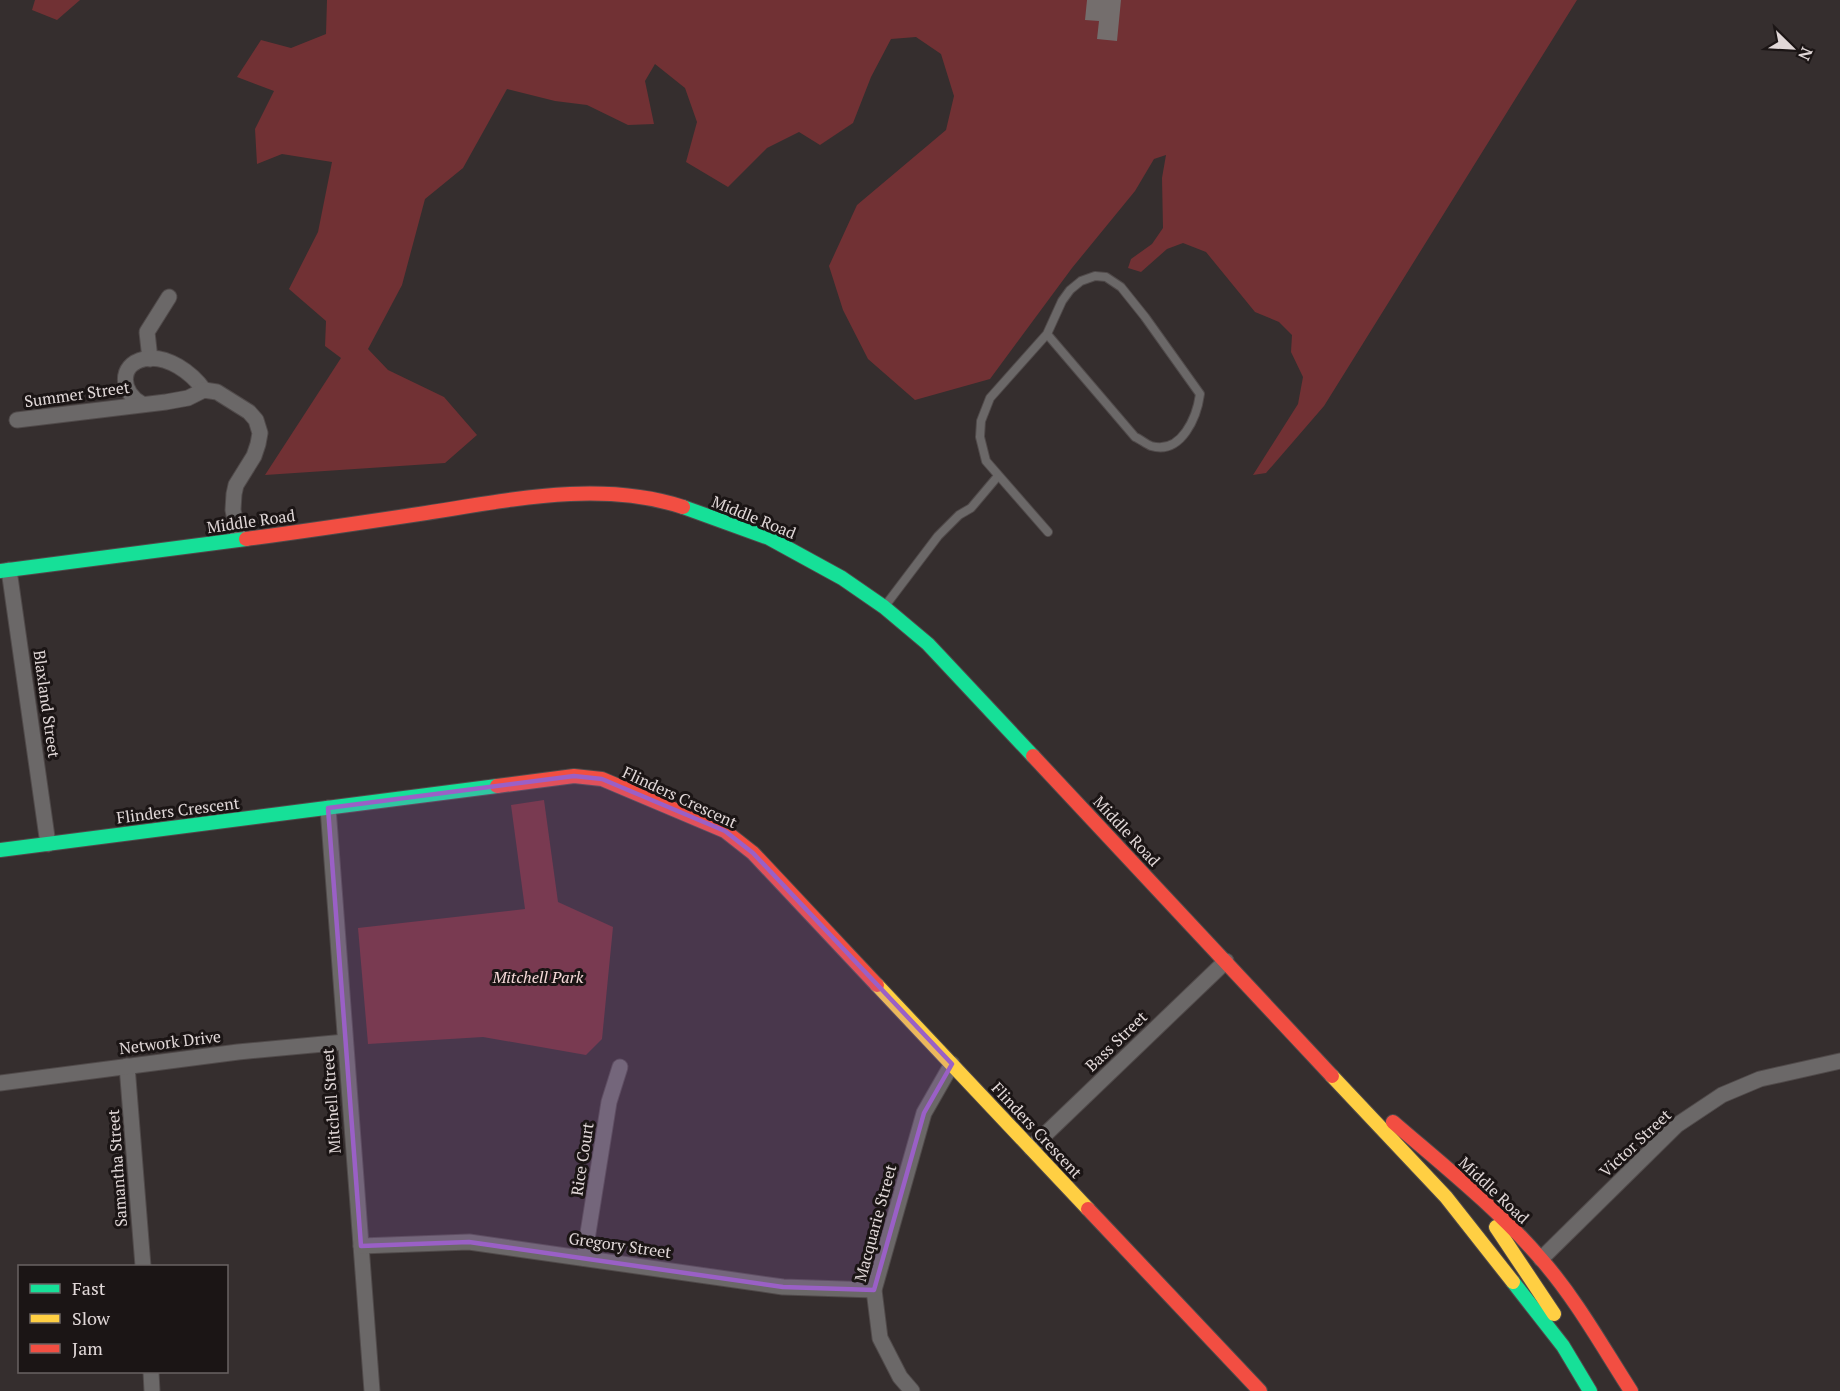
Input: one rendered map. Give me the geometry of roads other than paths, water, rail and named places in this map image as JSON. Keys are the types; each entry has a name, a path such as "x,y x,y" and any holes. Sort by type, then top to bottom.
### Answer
{"main road":[{"name":"Middle Road","path":"4,570 530,497 600,493 641,496 680,506 769,538 842,578 884,607 928,644 1446,1197 1563,1346 1590,1391"},
{"name":"Flinders Crescent","path":"0,850 574,776 602,779 725,831 753,853 1260,1391"},
{"name":"Middle Road","path":"1302,1042 1492,1208 1541,1259 1581,1312 1631,1391"},
{"path":"1492,1208 1495,1224 1503,1239 1537,1287 1559,1324 1563,1346"}],"street":[{"path":"170,297 147,332 150,359 180,367 194,377 204,390 217,392 249,412 256,420 260,434 254,456 236,485 234,494 233,510 239,539"},
{"name":"Summer Street","path":"142,404 129,395 126,378 128,370 135,363 150,359"},
{"name":"Summer Street","path":"17,420 188,398 204,390"},
{"name":"Blaxland Street","path":"4,570 48,844"},
{"name":"Mitchell Street","path":"328,807 372,1391"},
{"name":"Bass Street","path":"1031,1148 1226,961"},
{"name":"Network Drive","path":"0,1083 238,1052 345,1042"},
{"name":"Victor Street","path":"1541,1259 1677,1125 1722,1095 1760,1079 1840,1061"},
{"name":"Macquarie Street","path":"912,1391 900,1377 880,1338 874,1290 924,1113 952,1064"},
{"name":"Samantha Street","path":"127,1066 143,1265"},
{"name":"Rice Court","path":"584,1258 609,1102 620,1067"},
{"name":"Gregory Street","path":"361,1246 469,1242 783,1287 874,1290"},
{"path":"151,1373 152,1391"}],"lane":[{"path":"1047,334 1135,436 1152,446 1166,446 1177,441 1189,430 1198,409 1200,394 1121,287 1106,277 1095,276 1081,281 1070,290 1062,301 1047,334 990,398 981,429 981,449 986,460 1048,532"},
{"path":"884,607 938,536 959,515 971,508 998,476"}],"park label":[{"name":"Mitchell Park","path":"538,977"}]}
